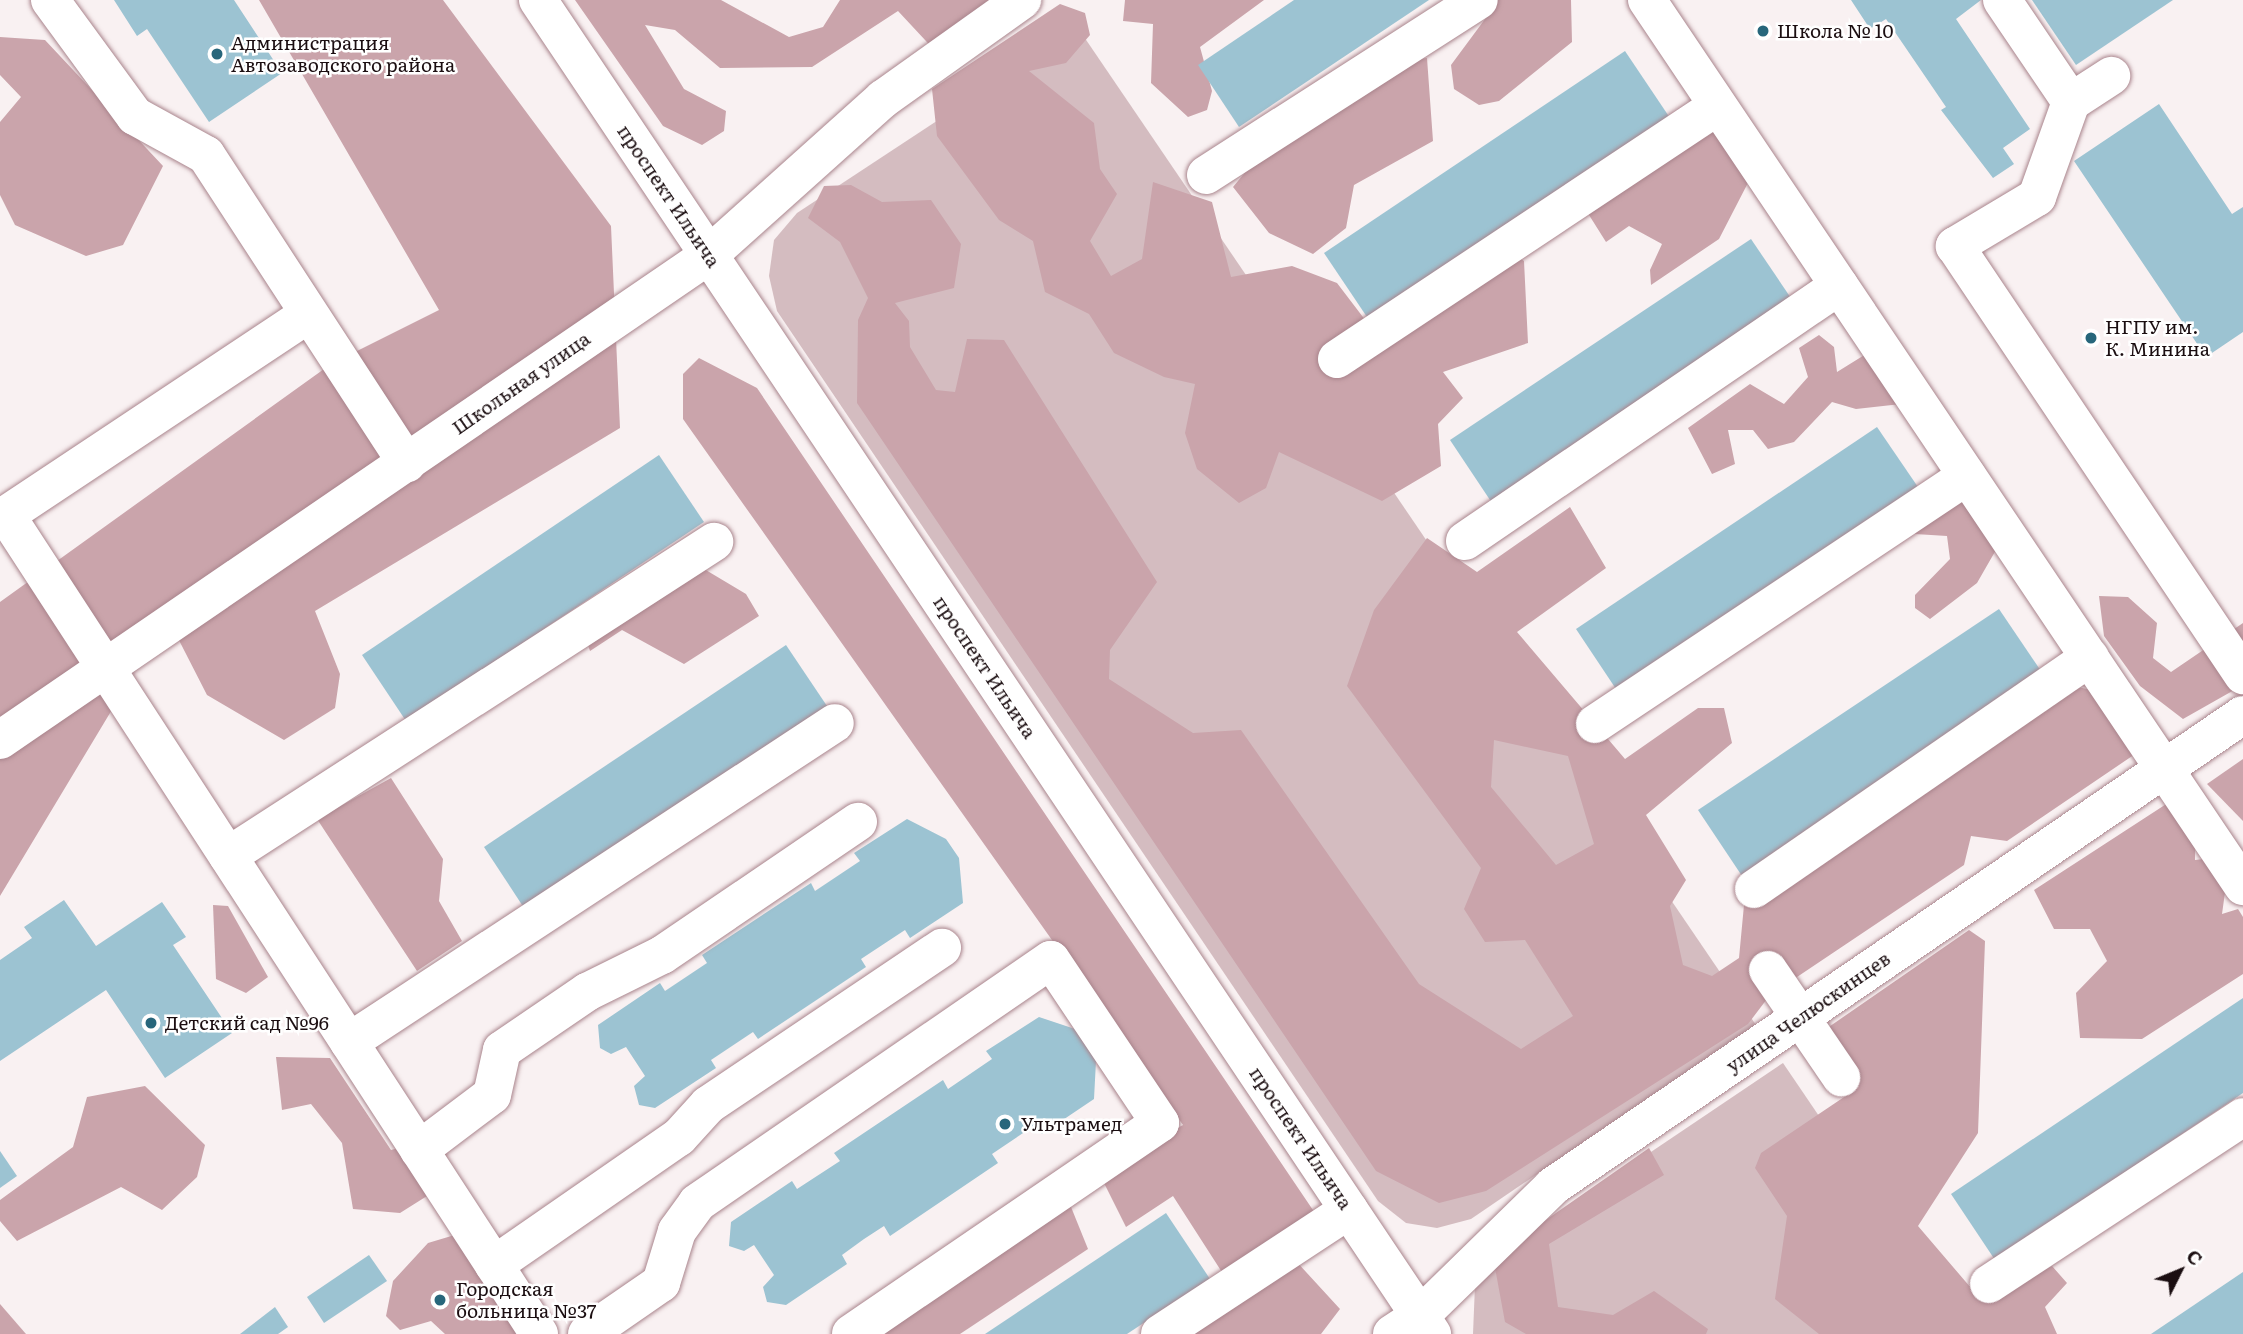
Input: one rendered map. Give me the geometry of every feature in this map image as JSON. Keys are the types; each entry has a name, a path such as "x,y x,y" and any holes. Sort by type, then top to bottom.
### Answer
{"street":[{"path":"50,0 135,116 206,155 307,315 407,463"},
{"name":"проспект Ильича","path":"538,0 1349,1210 1415,1328"},
{"name":"Школьная улица","path":"0,740 709,255 883,99 1022,0"},
{"path":"1206,176 1479,0"},
{"path":"1647,0 2243,886"},
{"path":"2002,0 2071,102"},
{"path":"2111,76 2071,102 2037,197 1955,246 2243,675"},
{"path":"1336,359 1717,107"},
{"path":"1465,541 1839,286"},
{"path":"307,315 6,515 104,670 538,1334"},
{"path":"1595,724 1966,476"},
{"path":"228,856 714,542"},
{"path":"1754,888 2090,657"},
{"name":"улица Челюскинцев","path":"1415,1328 1553,1186 2243,715"},
{"path":"349,1042 835,723"},
{"path":"419,1150 492,1095 502,1050 587,992 662,955 858,822"},
{"path":"494,1265 679,1137 708,1105 942,948"},
{"path":"587,1334 661,1283 677,1231 697,1203 1051,960 1160,1123 851,1334"},
{"path":"1768,970 1802,1016 1841,1077"},
{"path":"1989,1284 2243,1117"},
{"path":"1160,1334 1349,1210"}],"shaded area":[{"path":"259,0 443,0 611,226 620,428 315,611 340,674 335,708 284,740 207,695 163,609 110,713 0,896 0,602 331,364 439,310"},
{"path":"575,0 721,0 789,37 823,27 840,0 1020,0 939,55 898,11 812,67 720,68 675,30 645,25 684,89 726,111 724,131 702,145 663,126"},
{"path":"1125,0 1264,0 1200,47 1212,91 1207,110 1188,117 1151,83 1153,24 1123,21"},
{"path":"1475,0 1571,0 1572,42 1499,101 1479,105 1454,89 1451,65 1488,15"},
{"path":"1060,4 1085,13 1090,35 1066,63 1029,71 1094,123 1100,169 1117,194 1090,241 1111,276 1142,259 1153,182 1212,202 1231,277 1292,266 1337,283 1369,325 1498,244 1524,261 1528,343 1443,372 1463,398 1438,424 1441,466 1382,501 1279,452 1266,488 1239,503 1197,469 1185,433 1195,384 1164,377 1114,353 1089,314 1045,292 1033,241 999,220 937,136 932,89"},
{"path":"1078,28 1756,1025 1471,1219 1437,1228 1406,1223 1378,1201 777,311 769,276 774,240 797,213"},
{"path":"0,37 45,40 163,166 123,245 86,256 15,225 0,195 0,122 21,97 0,75"},
{"path":"1427,58 1433,141 1354,185 1346,228 1313,254 1269,233 1233,187 1303,102 1360,66"},
{"path":"1705,102 1751,177 1719,239 1651,285 1650,270 1662,244 1629,226 1606,242 1572,188"},
{"path":"851,185 882,202 931,200 961,244 954,288 895,303 909,321 910,347 936,390 955,392 967,339 1004,340 1157,582 1110,650 1109,679 1193,733 1241,730 1419,984 1521,1049 1573,1016 1525,940 1485,942 1464,909 1481,868 1347,686 1374,610 1427,538 1477,572 1570,507 1606,568 1517,632 1625,759 1698,708 1724,708 1732,743 1646,815 1686,880 1670,906 1683,965 1712,976 1739,958 1744,905 1803,857 2074,686 2104,693 2144,748 2007,841 1971,836 1964,865 1770,995 1748,1024 1486,1191 1439,1203 1376,1171 857,403 858,320 868,298 840,242 808,218 824,186","holes":["1494,740 1568,756 1594,844 1556,865 1491,787"]},
{"path":"1819,335 1834,347 1837,372 1866,354 1901,404 1856,409 1832,402 1794,442 1768,449 1753,430 1728,430 1735,464 1712,474 1688,428 1750,384 1784,404 1808,377 1799,348"},
{"path":"699,358 757,388 1319,1219 1284,1248 1340,1309 1321,1334 1145,1334 1227,1280 1173,1196 1126,1227 1103,1181 1118,1160 1183,1125 683,419 683,374"},
{"path":"1943,473 2004,536 1977,583 1930,619 1915,608 1915,595 1950,559 1947,536 1915,534"},
{"path":"679,554 746,594 759,616 684,664 622,630 590,651 580,622"},
{"path":"2099,596 2128,597 2157,623 2153,658 2171,672 2243,623 2243,685 2183,719 2140,686 2104,636"},
{"path":"2243,759 2243,821 2207,784"},
{"path":"391,778 443,859 439,901 462,941 417,971 317,819"},
{"path":"2174,799 2195,823 2195,860 2212,858 2227,878 2222,914 2238,909 2243,917 2243,974 2142,1039 2080,1038 2076,993 2107,961 2090,929 2054,929 2034,890"},
{"path":"213,905 228,906 268,977 246,993 216,979"},
{"path":"1969,930 1985,941 1978,1133 1918,1226 1983,1302 2052,1266 2067,1283 2045,1307 2057,1334 1819,1334 1775,1299 1787,1216 1755,1168 1761,1153 1859,1087 1823,1031"},
{"path":"276,1057 330,1058 391,1150 402,1147 427,1196 400,1213 353,1209 342,1143 311,1104 282,1110"},
{"path":"1783,1063 1967,1334 1473,1334 1475,1285 1492,1259"},
{"path":"145,1086 205,1145 197,1177 162,1210 121,1187 17,1241 0,1221 0,1200 73,1147 87,1097"},
{"path":"1649,1148 1664,1175 1549,1244 1558,1307 1613,1315 1654,1291 1708,1329 1706,1334 1526,1334 1505,1322 1493,1257"},
{"path":"1069,1202 1088,1249 960,1334 872,1334"},
{"name":"Городская больница №37","path":"458,1234 518,1334 445,1334 431,1321 400,1330 386,1316 393,1281 428,1243"},
{"path":"0,1304 26,1334 0,1334"}],"building":[{"name":"Администрация Автозаводского района","path":"114,0 234,0 282,73 209,122 147,29 137,36"},
{"path":"1294,0 1429,0 1239,127 1198,65"},
{"path":"1851,0 1981,0 1956,19 2030,129 2003,148 2014,164 1993,178 1941,110 1946,107 1886,19 1870,29"},
{"path":"2032,0 2173,0 2076,65"},
{"path":"1625,51 1670,118 1369,320 1324,253"},
{"path":"2159,104 2232,214 2243,207 2243,332 2206,357 2074,161"},
{"path":"1751,239 1795,304 1494,506 1450,440"},
{"path":"1877,427 1920,490 1618,692 1576,629"},
{"path":"659,455 704,522 406,721 362,655"},
{"path":"1999,609 2043,674 1742,876 1698,810"},
{"path":"786,645 829,709 526,911 484,847"},
{"path":"907,819 946,839 959,858 963,903 910,938 905,930 861,959 866,967 758,1039 753,1032 711,1060 716,1068 655,1108 639,1105 634,1086 645,1076 626,1047 611,1054 600,1048 598,1025 660,983 665,991 707,963 702,955 811,883 815,891 860,861 854,853"},
{"path":"64,900 96,946 162,902 186,937 173,945 232,1033 165,1078 106,990 0,1061 0,960 32,938 24,927"},
{"path":"2243,998 2243,1093 1995,1260 1951,1194"},
{"path":"1039,1017 1075,1029 1096,1061 1094,1099 1042,1134 1035,1125 992,1154 998,1163 890,1236 884,1226 864,1239 842,1255 847,1264 786,1305 767,1302 763,1287 774,1275 754,1245 744,1251 729,1246 731,1222 792,1181 797,1189 840,1161 834,1153 943,1080 948,1089 992,1059 986,1051"},
{"path":"0,1151 17,1176 0,1188"},
{"path":"1166,1213 1210,1279 1127,1334 985,1334"},
{"path":"369,1255 387,1281 324,1323 307,1297"},
{"path":"2243,1272 2243,1334 2151,1334"},
{"path":"275,1307 288,1327 278,1334 240,1334"}],"place":[{"name":"Школа № 10","path":"1763,31"},
{"name":"Администрация Автозаводского района","path":"217,54"},
{"name":"НГПУ им. К. Минина","path":"2091,338"},
{"name":"Детский сад №96","path":"151,1023"},
{"name":"Ультрамед","path":"1005,1124"},
{"name":"Городская больница №37","path":"440,1300"}]}
